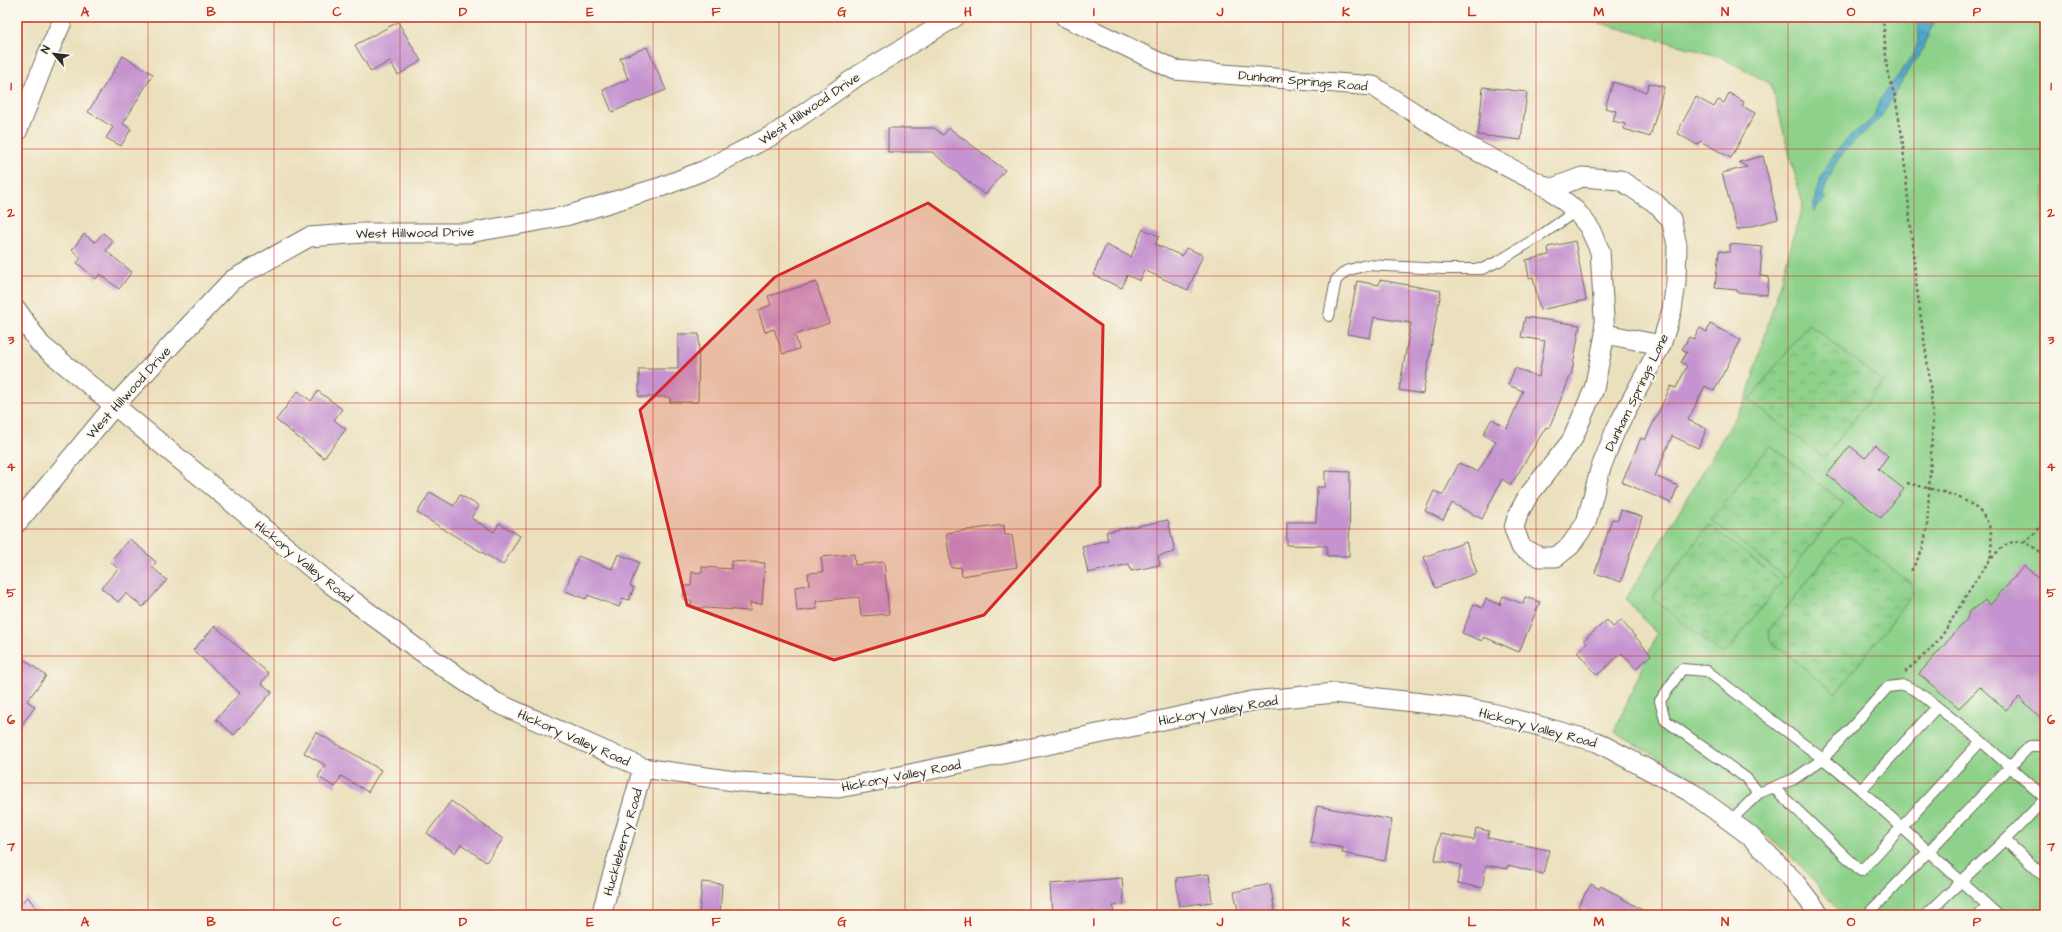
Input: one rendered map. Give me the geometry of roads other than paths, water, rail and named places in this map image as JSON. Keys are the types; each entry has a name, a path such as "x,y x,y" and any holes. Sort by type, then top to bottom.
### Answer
{"street":[{"path":"17,132 64,17"},
{"name":"West Hillwood Drive","path":"17,523 114,406 232,280 309,236 363,233 469,233 566,216 661,187 705,170 775,134 859,75 955,17"},
{"name":"Dunham Springs Road","path":"1065,17 1175,70 1373,86 1458,141 1550,189"},
{"name":"Dunham Springs Lane","path":"1582,177 1620,180 1654,202 1671,219 1677,245 1676,283 1672,310 1661,345 1616,429 1600,470 1586,523 1570,546 1556,557 1540,557 1521,547 1514,528 1518,514 1528,496 1572,440 1594,389 1605,334 1600,251 1588,227 1576,211 1550,189 1582,177"},
{"name":"Hickory Valley Road","path":"17,310 40,344 332,585 416,648 495,702 643,768 741,782 838,788 1252,701 1335,693 1465,708 1492,713 1597,742 1692,794 1749,835 1788,875 1820,915"},
{"path":"1605,334 1661,345"},
{"name":"Huckleberry Road","path":"601,915 643,768"}],"lane":[{"path":"1329,316 1336,280 1346,271 1366,265 1442,270 1482,269 1499,261 1540,236 1576,211"},
{"path":"1759,793 1746,778 1666,720 1660,700 1682,669 1707,671 1823,759 1861,790 1998,915"},
{"path":"1730,821 1759,793 1794,779 1823,759 1888,687 1904,685 1918,692 1981,741 2045,798 2004,840 1926,915"},
{"path":"1861,790 1937,707"},
{"path":"1774,788 1861,871 1981,741"},
{"path":"1867,915 2030,746 2039,746"},
{"path":"2004,840 2045,877"},
{"path":"1979,915 1988,906"}],"water":[{"path":"1918,17 1936,17 1919,57 1910,67 1881,117 1847,148 1835,164 1823,193 1825,199 1814,211 1817,189 1832,158 1839,148 1858,129 1870,122 1874,117 1880,100 1907,64 1916,49 1919,38"}]}
